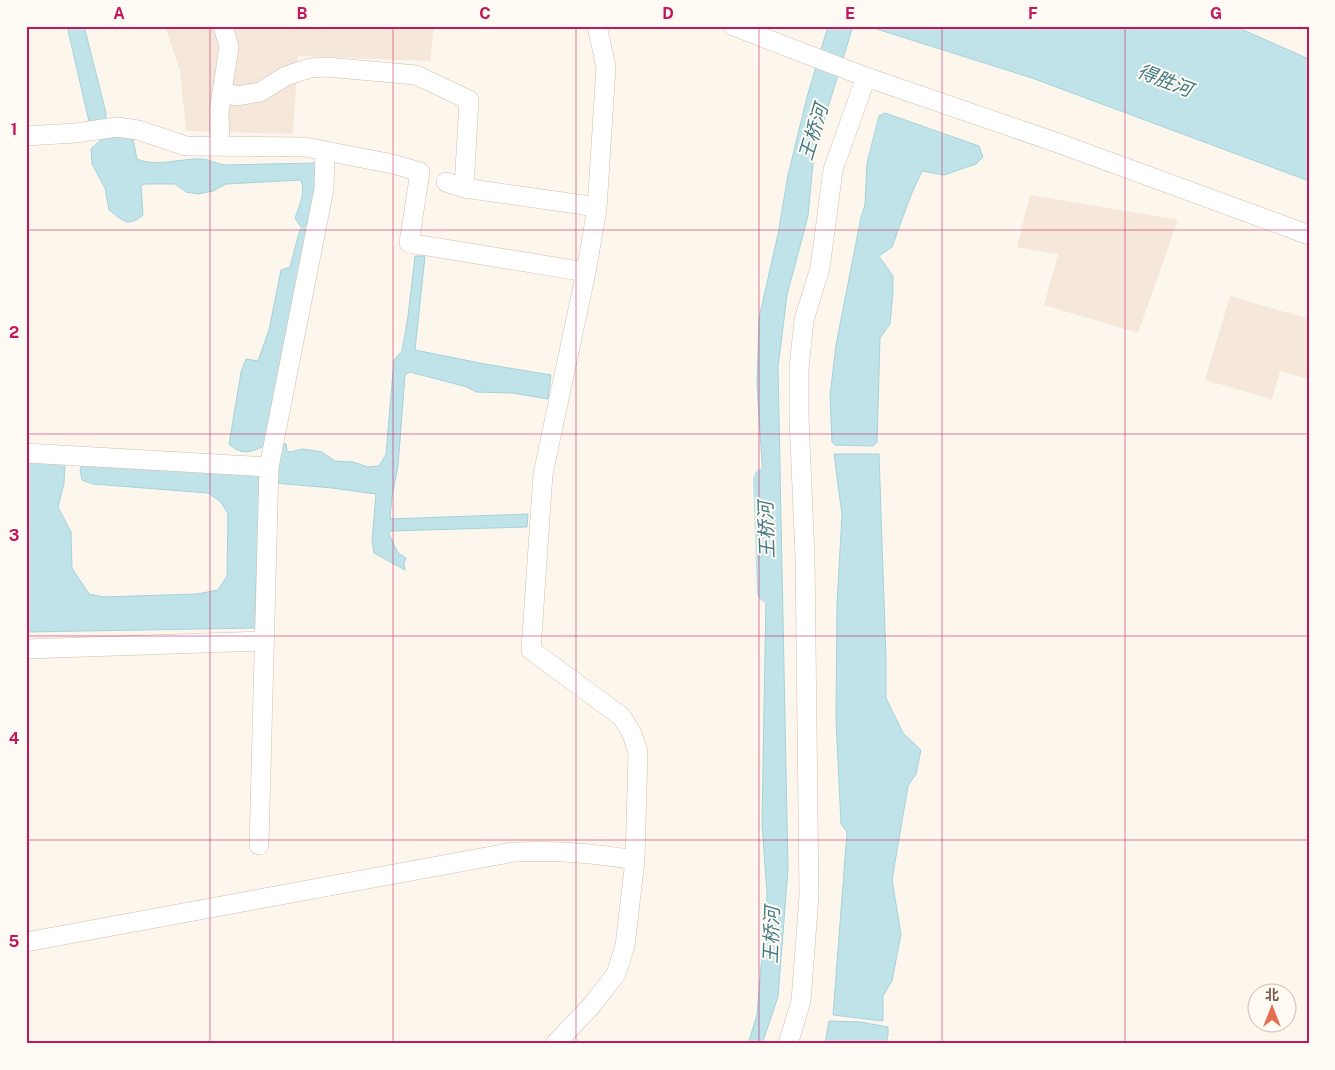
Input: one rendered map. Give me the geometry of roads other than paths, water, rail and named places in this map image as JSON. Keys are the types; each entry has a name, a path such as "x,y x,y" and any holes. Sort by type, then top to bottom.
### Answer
{"street":[{"path":"220,146 219,112 229,47 223,26"},
{"path":"555,1044 592,1004 616,974 625,946 636,860 638,752 632,734 622,717 531,650 543,474 586,272 597,209 606,67 597,26"},
{"path":"733,26 1309,236"},
{"path":"222,92 237,96 260,92 286,76 310,68 326,67 416,75 469,100 455,185 584,205 597,209"},
{"path":"788,1044 800,1001 809,896 805,557 799,418 800,368 804,320 820,268 833,170 866,76"},
{"path":"26,136 76,133 117,127 138,130 186,146 306,147 393,164 420,172 409,244 586,272"},
{"path":"259,846 269,468 324,189 325,151"},
{"path":"26,453 269,468"},
{"path":"26,649 264,641"},
{"path":"26,942 514,852 540,851 602,854 636,860"}],"water":[{"path":"67,26 84,26 106,113 106,122 90,126"},
{"path":"828,26 853,26 814,153 808,216 787,295 778,367 788,869 778,997 762,1044 748,1044 757,1015 767,894 762,824 767,541 757,385 759,318 778,234 788,175 807,97"},
{"name":"得胜河","path":"867,26 1234,26 1309,59 1309,181 1032,78"},
{"path":"885,113 979,146 983,157 976,164 944,175 922,171 892,247 879,256 893,276 893,293 890,324 880,338 877,442 873,446 835,445 832,442 830,395 836,345 865,205 867,163 879,116"},
{"path":"115,135 133,139 137,159 144,161 167,162 202,159 225,165 316,163 313,204 305,227 301,227 295,218 303,189 301,180 226,184 213,191 198,194 186,192 175,184 145,184 141,186 143,215 133,221 125,221 109,210 105,188 92,164 91,149 104,137"},
{"path":"300,229 310,229 264,446 246,452 237,450 229,444 241,372 246,359 258,361 269,330 281,270 290,267"},
{"path":"415,256 425,256 415,350 551,375 548,399 512,393 476,392 467,387 410,372 405,375 398,466 390,519 528,514 527,527 391,531 389,534 398,553 406,558 405,570 374,553 372,540 376,494 275,483 277,442 286,444 287,451 290,452 303,449 322,452 335,461 353,462 368,467 379,466 386,454 394,360 402,351"},
{"path":"834,454 879,454 886,698 903,733 921,750 916,774 908,786 892,880 901,934 892,981 883,996 883,1021 833,1015 847,832 841,824 836,720 837,604 842,515"},
{"path":"36,458 65,462 64,483 58,507 71,532 72,568 89,594 104,597 197,594 218,590 227,576 228,514 221,502 208,493 93,484 82,480 80,469 84,461 255,470 261,478 255,606 256,628 26,632 26,463"},
{"path":"829,1021 860,1022 888,1027 886,1044 825,1044"}],"waterway":[{"name":"王桥河","path":"764,479 768,592"}]}
